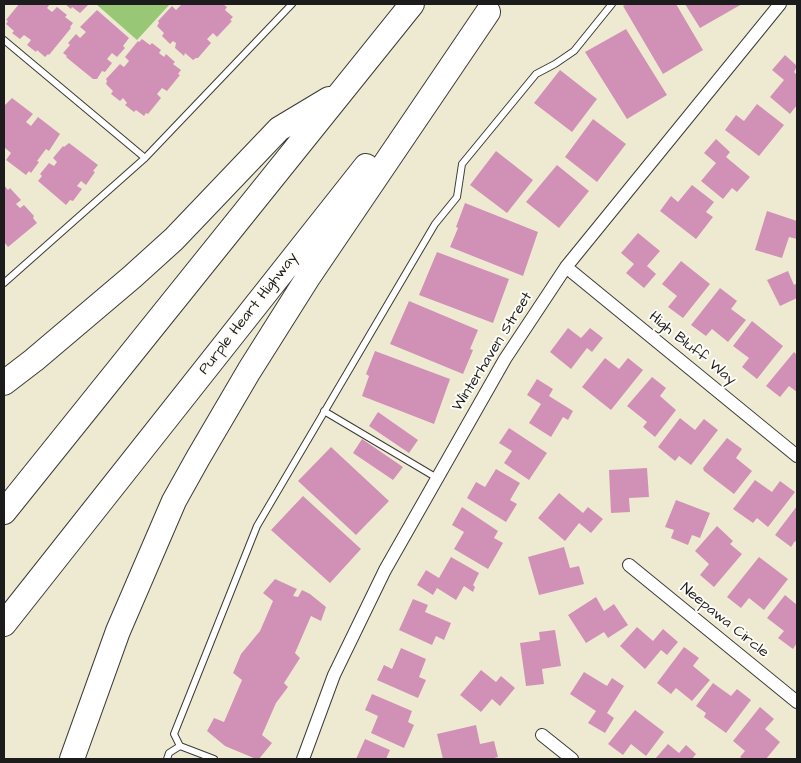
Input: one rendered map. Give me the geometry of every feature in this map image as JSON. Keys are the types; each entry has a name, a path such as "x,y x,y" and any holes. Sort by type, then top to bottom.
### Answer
{"highway":[{"path":"4,512 412,4"},
{"path":"72,759 118,631 174,502 198,458 249,371 307,279 491,8"},
{"name":"Purple Heart Highway","path":"4,624 491,8"},
{"path":"4,383 132,277 174,239 279,129 343,90"}],"street":[{"name":"Winterhaven Street","path":"303,759 338,666 385,570 506,359 566,267 780,4"},
{"name":"High Bluff Way","path":"566,267 797,456"},
{"name":"Neepawa Circle","path":"629,565 797,702"},
{"path":"542,735 572,759"}],"lane":[{"path":"4,283 145,158 292,4"},
{"path":"214,759 180,746 174,734 257,526 435,224 457,197 462,164 536,74 574,51 612,4"},
{"path":"4,40 145,158"},
{"path":"324,411 437,478"},
{"path":"167,759 169,753 180,746"}],"green space":[{"path":"96,4 170,4 137,40"}],"building":[{"path":"19,4 50,4 47,8 52,12 57,7 73,23 49,55 45,57 37,50 36,52 27,45 31,40 24,35 20,39 12,33 14,31 6,24 8,21 6,20"},
{"path":"65,4 89,4 80,13"},
{"path":"182,4 223,4 227,7 225,10 233,17 230,20 232,21 217,37 213,33 207,39 211,43 198,58 193,60 185,53 184,56 175,48 176,43 173,41 170,44 162,36 164,33 157,26 158,21 172,6 176,10"},
{"path":"627,4 676,4 703,50 663,74 623,6"},
{"path":"685,4 742,4 700,28"},
{"path":"97,10 129,38 123,46 125,48 117,57 112,53 107,59 112,63 105,72 102,71 97,79 93,79 63,53 70,45 68,43 76,34 80,38 86,32 80,27"},
{"path":"626,29 667,95 627,119 585,52"},
{"path":"142,39 150,45 152,43 161,50 159,53 164,57 166,54 175,62 173,64 181,70 178,74 180,75 167,91 162,88 157,94 161,98 148,114 146,113 144,116 136,110 134,112 125,105 127,103 123,98 120,101 111,94 113,91 106,84 106,79 120,64 124,67 129,61 125,57 138,41"},
{"path":"785,55 797,66 794,72 797,75 797,105 790,114 770,97 784,80 772,70"},
{"path":"560,70 597,99 572,132 534,103"},
{"path":"12,98 33,114 26,122 31,126 38,117 60,134 49,151 46,149 37,161 39,162 31,173 29,171 26,175 6,160 11,153 4,147 4,106"},
{"path":"757,104 784,125 759,156 725,130 736,115 744,121"},
{"path":"593,119 626,144 597,182 565,157"},
{"path":"716,139 730,152 726,157 750,177 737,192 732,188 723,199 701,181 716,163 704,153"},
{"path":"69,143 98,165 86,185 81,181 77,186 82,189 73,201 70,200 66,205 38,181 42,176 40,174 49,163 54,166 57,162 53,158 63,146"},
{"path":"496,151 533,180 507,213 470,185"},
{"path":"557,165 589,191 559,228 526,202"},
{"path":"4,185 8,190 10,188 21,200 16,204 20,208 24,205 34,216 33,218 37,223 8,247 4,242"},
{"path":"692,185 714,202 706,212 713,217 696,239 660,211 671,196 678,202"},
{"path":"465,203 538,232 523,276 450,247"},
{"path":"767,211 797,221 797,239 789,237 782,258 755,250"},
{"path":"638,233 660,251 647,266 656,274 644,288 626,273 634,264 621,253"},
{"path":"437,252 509,279 493,323 419,295"},
{"path":"681,261 710,284 683,318 668,307 677,296 662,284"},
{"path":"788,271 794,285 797,283 797,298 780,306 767,280"},
{"path":"720,288 737,301 731,309 746,320 728,342 712,329 706,336 691,325"},
{"path":"409,301 478,330 470,349 473,350 463,374 390,344"},
{"path":"752,321 783,346 757,379 742,367 749,358 733,346"},
{"path":"568,328 581,338 590,328 603,338 592,352 587,348 571,369 550,352"},
{"path":"375,351 450,379 434,424 362,396 369,376 366,374"},
{"path":"794,352 797,355 797,392 789,386 780,397 766,386"},
{"path":"605,358 619,369 628,358 643,370 611,410 582,387"},
{"path":"652,377 666,388 660,396 676,410 655,437 643,427 647,422 627,406"},
{"path":"537,379 553,389 549,396 573,411 568,420 563,417 551,437 529,423 541,404 527,395"},
{"path":"378,412 418,440 409,453 369,426"},
{"path":"680,418 695,430 704,419 718,430 691,465 679,456 675,461 658,447"},
{"path":"509,428 547,453 529,480 504,463 512,451 499,443"},
{"path":"727,438 742,449 736,458 752,471 734,494 704,471 703,468"},
{"path":"362,439 403,467 393,480 353,453"},
{"path":"331,447 389,501 356,535 298,481"},
{"path":"647,468 649,497 629,498 630,512 611,513 609,470"},
{"path":"496,469 520,483 510,500 517,504 506,522 467,498 476,482 485,487"},
{"path":"755,480 772,492 780,481 795,492 768,527 757,518 753,523 733,509"},
{"path":"559,493 583,513 588,507 603,519 591,533 579,523 565,541 538,518"},
{"path":"303,496 361,549 330,583 271,530"},
{"path":"676,500 710,513 700,538 692,535 688,545 671,538 674,530 665,527"},
{"path":"797,506 797,543 795,541 791,547 775,535"},
{"path":"462,507 498,531 494,538 503,543 488,569 454,549 464,532 452,525"},
{"path":"717,526 733,541 730,544 742,554 714,587 700,575 709,564 695,551"},
{"path":"564,547 570,568 579,566 584,584 539,595 528,557"},
{"path":"451,557 479,573 473,585 475,587 473,592 464,586 456,600 437,588 433,595 417,585 426,570 439,578"},
{"path":"759,557 788,579 764,610 749,598 741,608 727,597"},
{"path":"275,579 297,589 293,596 298,597 302,590 326,607 321,621 311,616 295,653 300,658 284,683 288,687 276,703 262,735 272,743 259,759 256,759 225,746 207,731 214,718 224,722 242,680 233,673 241,654 260,631 273,601 263,593"},
{"path":"785,595 797,605 797,643 793,649 778,638 784,631 767,618"},
{"path":"596,597 604,611 614,604 628,625 608,638 604,632 586,643 568,615"},
{"path":"413,599 428,605 425,612 451,623 444,640 436,636 432,645 399,630"},
{"path":"637,627 653,641 663,629 678,642 667,655 661,650 645,669 620,646"},
{"path":"555,630 561,666 542,669 544,684 526,686 520,643 540,640 539,632"},
{"path":"684,647 699,658 693,666 710,680 692,701 676,688 671,694 657,683"},
{"path":"401,648 426,659 419,677 426,680 418,698 377,680 384,665 392,669"},
{"path":"481,670 496,682 501,676 515,688 500,706 492,699 481,712 460,695"},
{"path":"584,672 607,686 612,678 624,686 607,713 614,718 605,733 588,723 596,711 570,694"},
{"path":"713,683 731,696 737,689 751,700 726,733 704,717 706,713 696,706"},
{"path":"372,694 412,711 408,722 414,725 404,748 371,733 378,716 365,710"},
{"path":"760,707 774,719 765,729 780,742 766,759 743,759 740,757 745,751 733,741"},
{"path":"635,710 664,732 646,756 631,744 623,755 608,744"},
{"path":"476,725 480,744 494,741 498,757 490,759 443,759 437,734"},
{"path":"365,739 390,750 386,759 356,759"},
{"path":"668,744 679,753 686,745 696,754 692,759 655,759"}]}
